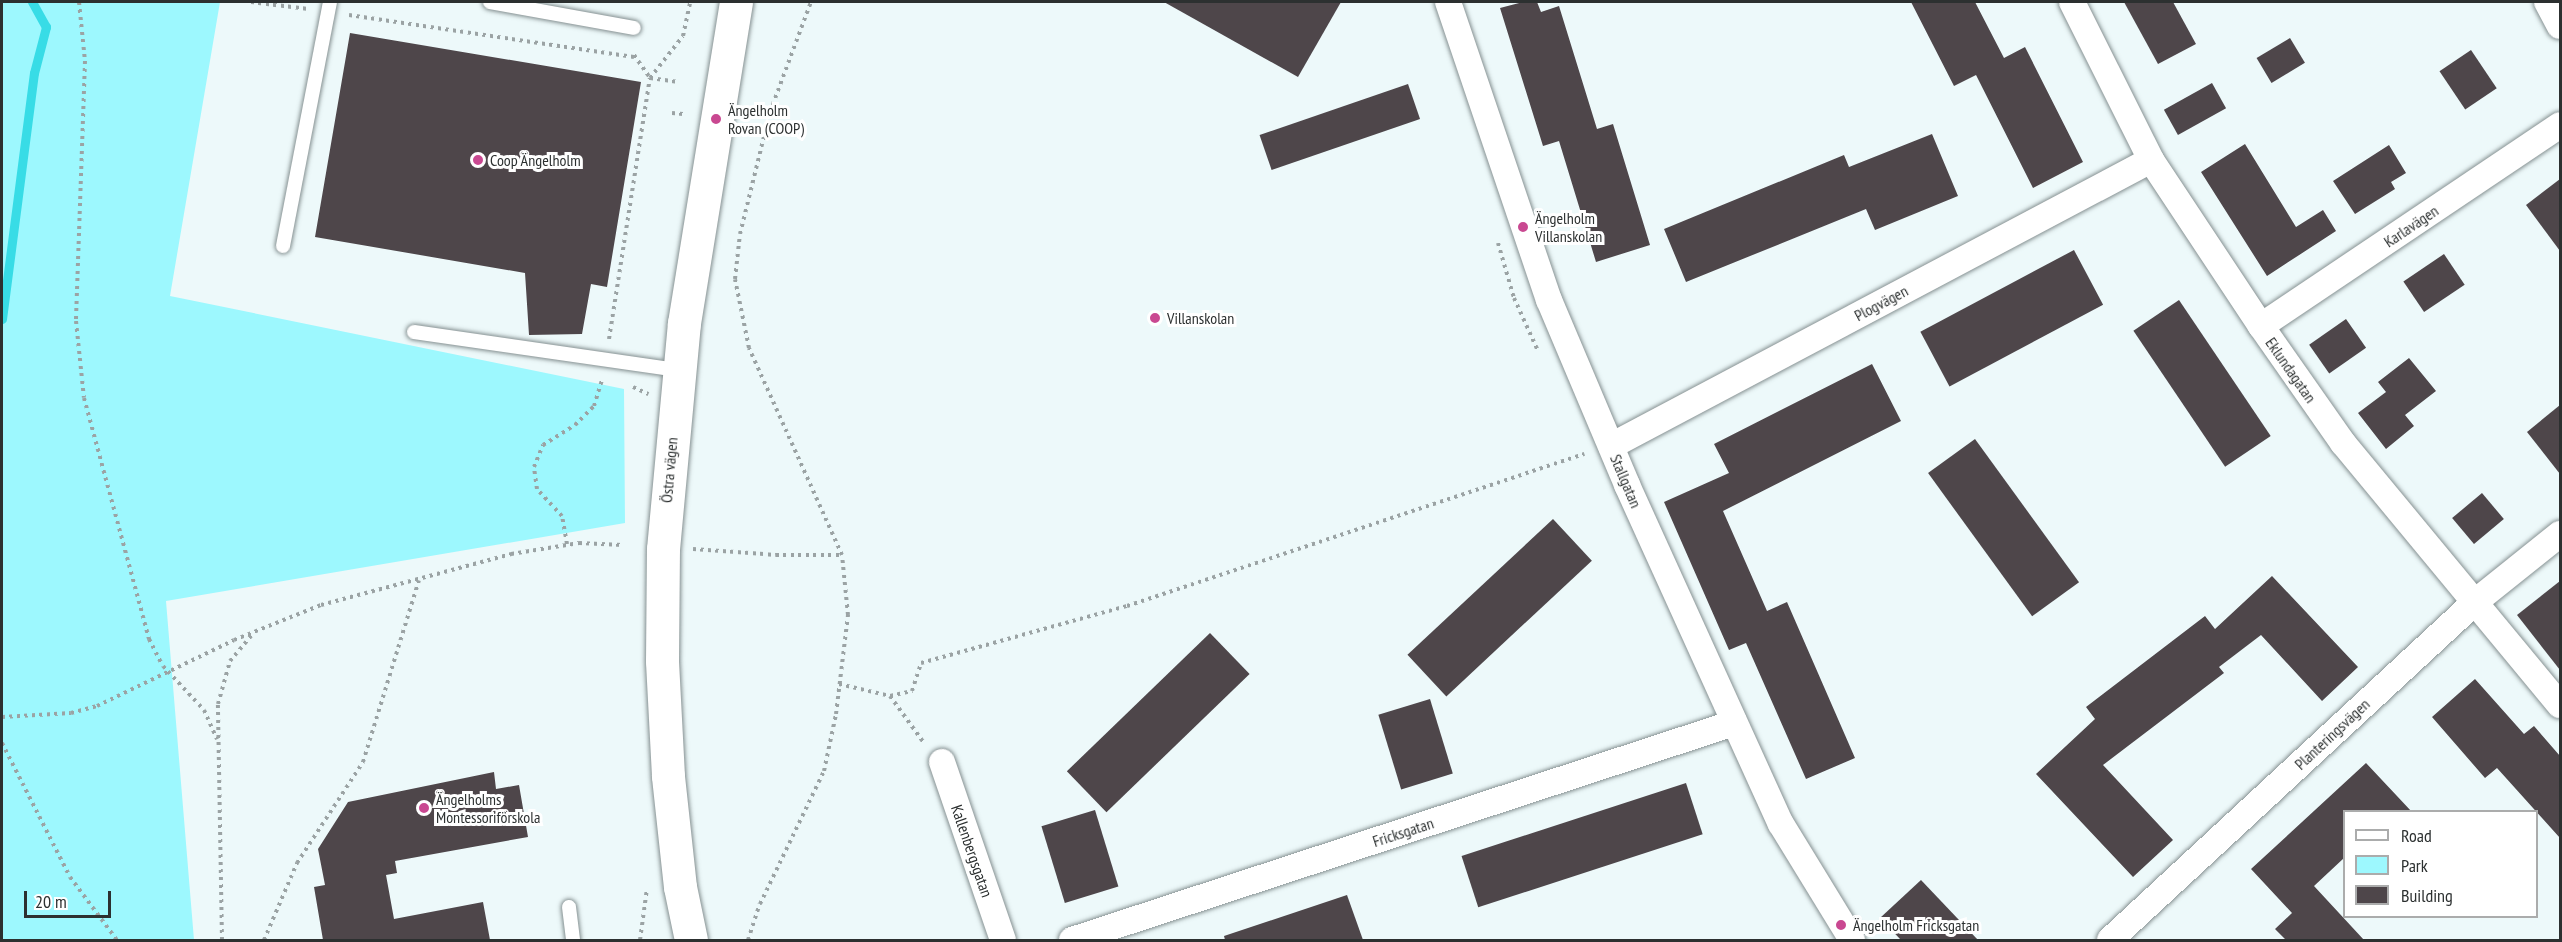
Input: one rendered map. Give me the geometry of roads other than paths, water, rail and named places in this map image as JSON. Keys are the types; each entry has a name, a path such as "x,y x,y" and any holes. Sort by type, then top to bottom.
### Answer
{"main road":[{"name":"Östra vägen","path":"691,940 680,887 669,787 662,661 663,549 678,370 736,2"}],"street":[{"name":"Stallgatan","path":"1448,2 1549,300 1611,446 1781,824 1852,940"},
{"name":"Eklundagatan","path":"2072,2 2151,160 2261,326 2343,443 2560,705"},
{"path":"2547,2 2560,26"},
{"name":"Karlavägen","path":"2261,326 2560,125"},
{"name":"Plogvägen","path":"1611,446 2151,160"},
{"name":"Planteringsvägen","path":"2110,940 2475,602 2560,534"},
{"name":"Fricksgatan","path":"1072,940 1734,723"},
{"name":"Kallenbergsgatan","path":"942,762 1003,940"}],"lane":[{"path":"490,2 634,28"},
{"path":"283,246 328,7"},
{"path":"414,332 678,370"},
{"path":"569,908 573,940"}],"waterway":[{"path":"2,319 34,73 46,27 32,2"}],"place":[{"name":"Ängelholm Rovan (COOP)","path":"716,119"},
{"name":"Coop Ängelholm","path":"478,160"},
{"name":"Ängelholm Villanskolan","path":"1523,227"},
{"name":"Villanskolan","path":"1155,318"},
{"name":"Ängelholms Montessoriförskola","path":"424,808"},
{"name":"Ängelholm Fricksgatan","path":"1841,925"}]}
